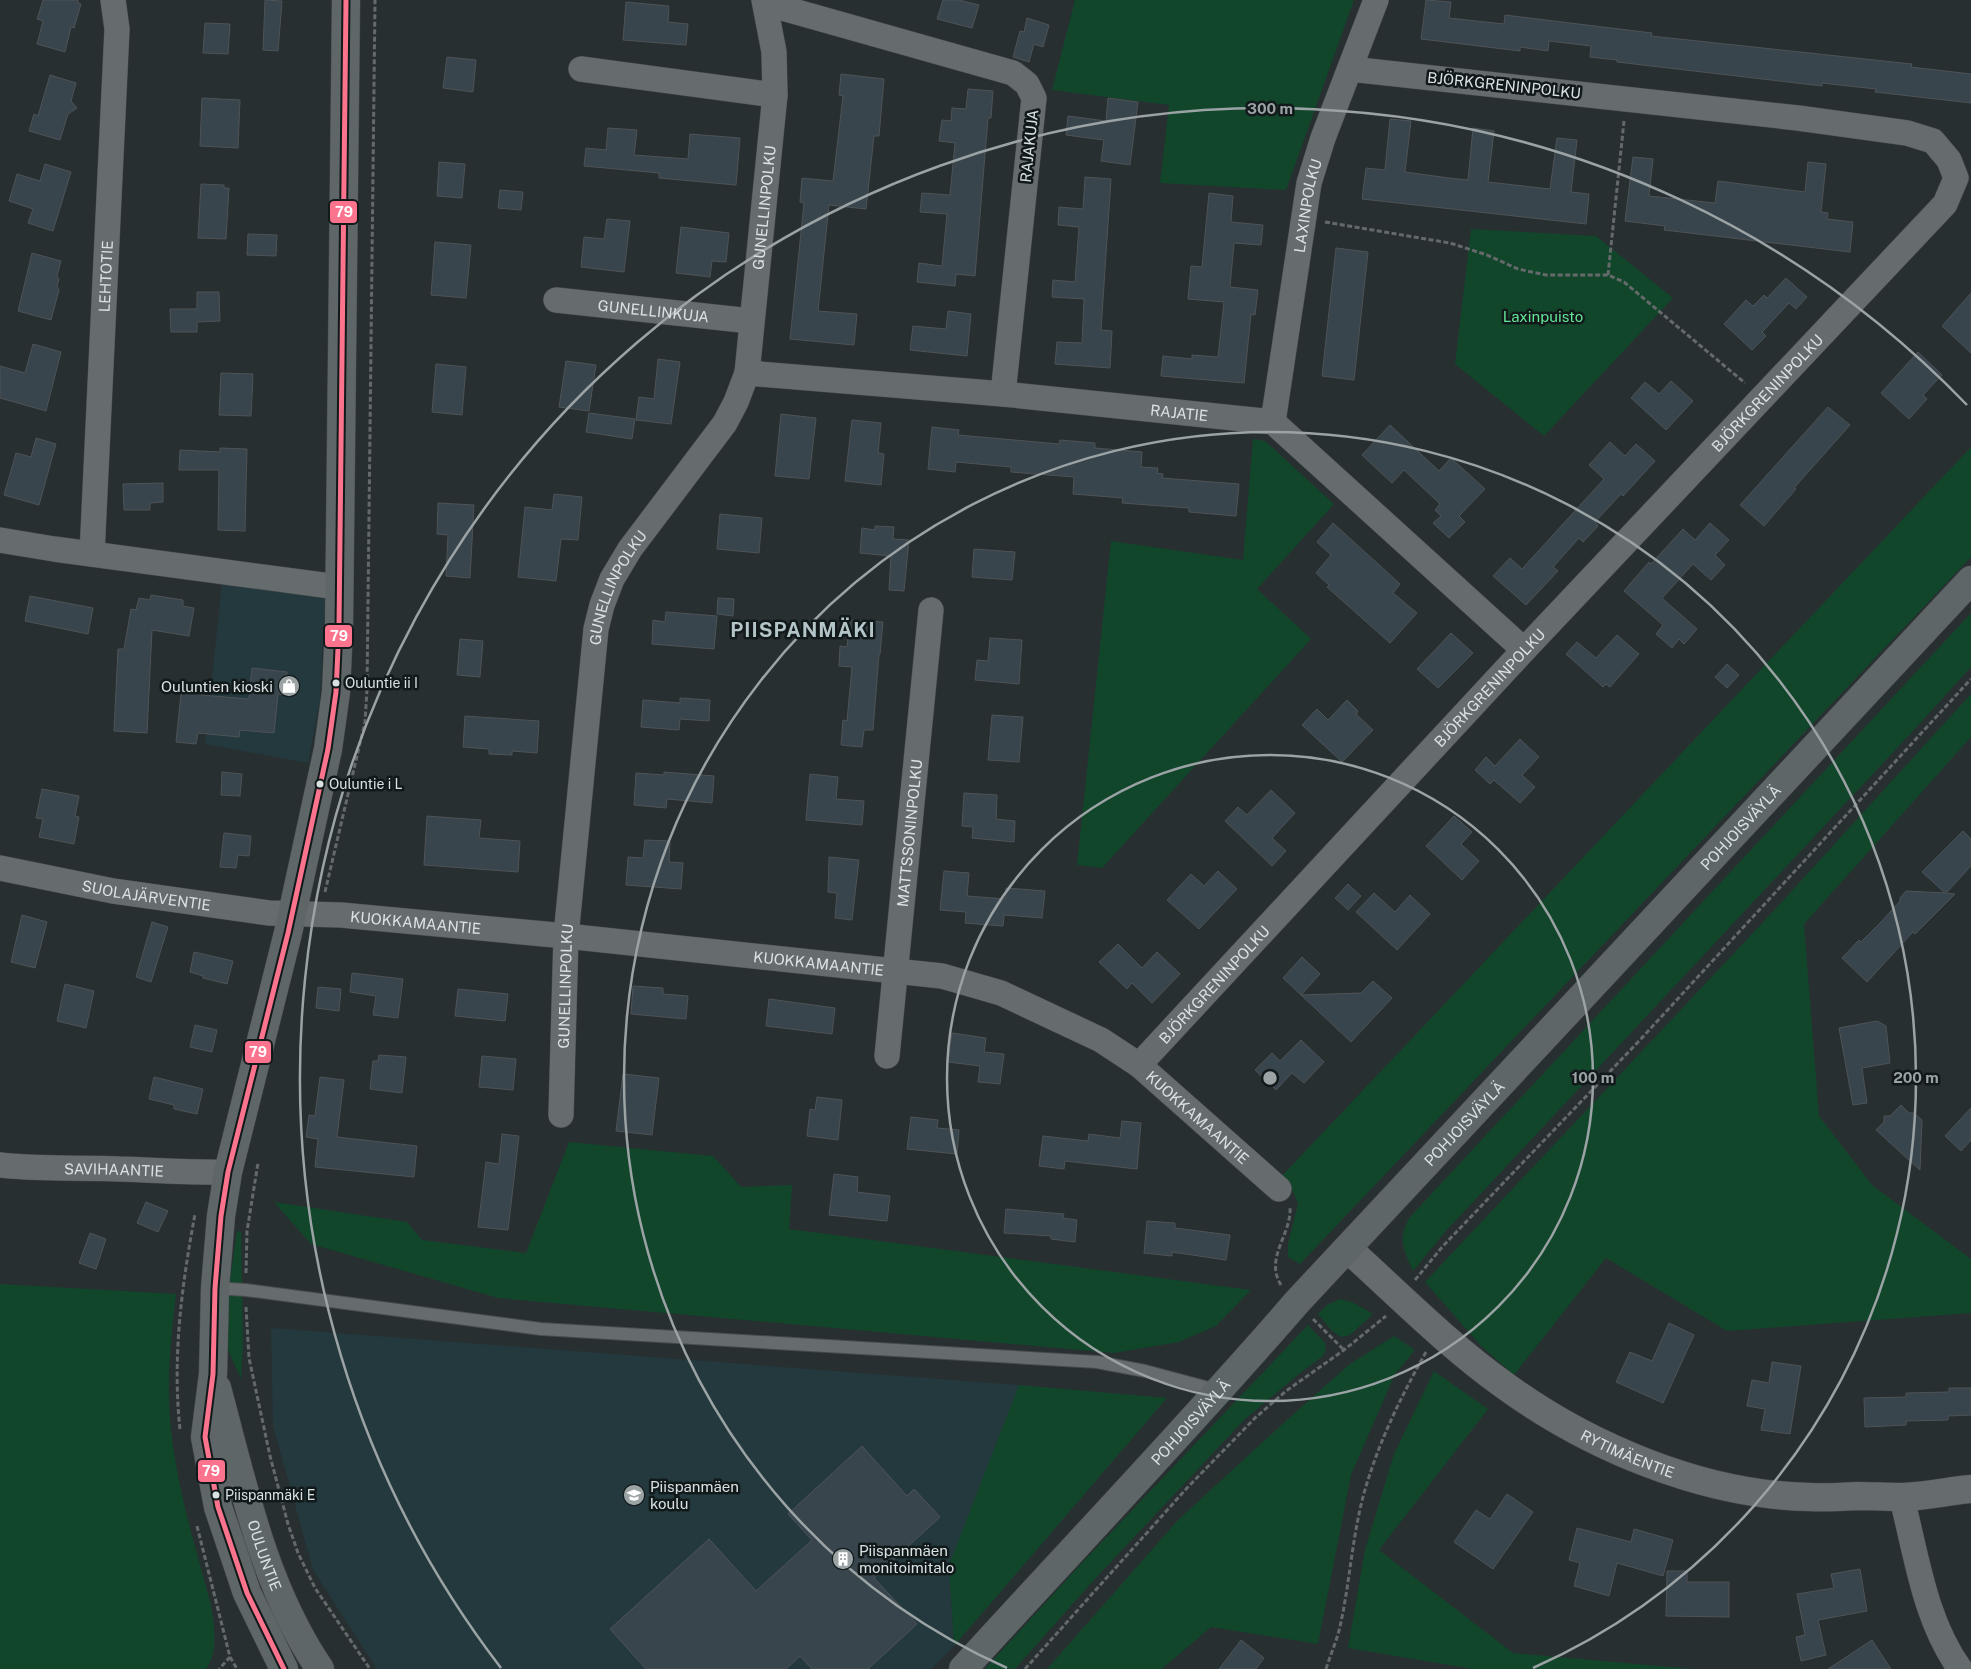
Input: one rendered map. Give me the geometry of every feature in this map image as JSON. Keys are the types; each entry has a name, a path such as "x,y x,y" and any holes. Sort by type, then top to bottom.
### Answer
{"main road":[{"name":"OULUNTIE","path":"284,1669 256,1615 218,1508 205,1437 213,1374 215,1288 221,1216 228,1172 293,913 328,749 336,692 339,627 346,0"},
{"name":"POHJOISVÄYLÄ","path":"963,1669 1220,1391 1297,1302 1971,580"},
{"name":"OULUNTIE","path":"213,1374 267,1565 282,1603 312,1666"}],"street":[{"name":"LEHTOTIE","path":"92,554 117,29 113,0"},
{"name":"LAXINPOLKU","path":"1273,422 1309,183 1323,138 1376,0"},
{"name":"GUNELLINPOLKU","path":"561,1115 566,936 596,629 602,605 612,579 630,549 725,422 736,402 747,373 776,95 774,52 765,2"},
{"name":"RAJAKUJA","path":"765,2 1014,73 1027,84 1034,98 1003,394"},
{"name":"BJÖRKGRENINPOLKU","path":"1139,1065 1524,650 1945,204 1956,178 1949,160 1933,141 1907,133 1626,98 1350,69"},
{"path":"581,70 776,95"},
{"name":"GUNELLINKUJA","path":"556,300 751,321"},
{"name":"RAJATIE","path":"747,373 1003,394 1273,422"},
{"path":"1273,422 1524,650"},
{"path":"0,540 338,587"},
{"name":"MATTSSONINPOLKU","path":"888,1056 932,610"},
{"name":"SUOLAJÄRVENTIE","path":"0,868 113,891 269,913 293,913"},
{"name":"KUOKKAMAANTIE","path":"293,913 341,915 566,936 942,976 1001,993 1101,1040 1139,1065 1279,1189"},
{"name":"SAVIHAANTIE","path":"0,1165 26,1168 118,1168 202,1173 228,1172"},
{"name":"RYTIMÄENTIE","path":"1348,1249 1438,1332 1504,1385 1545,1412 1601,1443 1645,1463 1680,1475 1756,1492 1808,1497 1904,1497 1971,1489"},
{"path":"1904,1497 1905,1511 1928,1602 1947,1651 1960,1669"}],"lane":[{"path":"215,1288 246,1290 541,1329 1097,1362 1145,1371 1220,1391"}],"path":[{"path":"1608,275 1626,98"},
{"path":"1303,218 1450,243 1487,255 1518,269 1546,275 1608,275 1624,282 1763,398"},
{"path":"1417,1278 1443,1246 1640,1040 1971,678"},
{"path":"259,1158 247,1231 246,1290 249,1358 270,1456 288,1524 298,1553 316,1588 370,1669"},
{"path":"1279,1189 1289,1200 1290,1210 1288,1224 1275,1259 1279,1283"},
{"path":"1025,1669 1186,1488 1248,1425 1286,1391 1344,1350 1386,1316 1393,1321"},
{"path":"1314,1320 1344,1350"},
{"path":"1326,1669 1341,1623 1358,1518 1367,1480 1382,1439 1405,1390 1430,1344"},
{"path":"230,1657 237,1669"}],"shaded area":[{"path":"222,583 325,598 320,700 308,763 205,744"},
{"name":"Piispanmäen koulu","path":"271,1328 1019,1385 949,1565 954,1646 931,1669 377,1669 313,1570 273,1425"}],"green space":[{"path":"1075,0 1354,0 1286,190 1160,183 1169,105 1052,90"},
{"name":"Laxinpuisto","path":"1471,229 1596,236 1673,298 1544,436 1455,364"},
{"path":"1253,439 1265,441 1334,504 1257,589 1311,639 1102,868 1077,865 1111,541 1243,560"},
{"path":"1971,447 1971,557 1300,1264 1288,1257 1288,1244 1298,1204 1293,1191 1280,1178"},
{"path":"1971,613 1971,667 1445,1232 1413,1271 1403,1244 1404,1232 1409,1218"},
{"path":"1971,694 1971,737 1804,924 1819,1116 1872,1185 1971,1259 1971,1313 1727,1331 1606,1258 1514,1375 1481,1346 1425,1282 1767,918"},
{"path":"569,1142 713,1156 741,1187 792,1185 789,1229 1251,1290 1216,1326 1179,1342 1114,1353 498,1298 311,1244 274,1202 407,1222 422,1240 526,1253"},
{"path":"237,1231 241,1232 243,1345 241,1379 228,1350 229,1287"},
{"path":"0,1284 176,1294 169,1374 171,1426 178,1477 211,1605 214,1646 213,1654 206,1669 0,1669"},
{"path":"1340,1299 1352,1302 1373,1314 1350,1335 1341,1337 1332,1331 1318,1314 1327,1305"},
{"path":"1308,1325 1325,1343 1326,1349 1323,1356 1244,1420 1094,1580 1015,1669 985,1669 1080,1565"},
{"path":"1394,1336 1415,1350 1395,1374 1351,1475 1318,1644 1211,1627 1162,1669 1047,1669 1178,1520 1350,1364"},
{"path":"1434,1371 1488,1409 1379,1550 1513,1653 1693,1669 1473,1669 1348,1648 1365,1550 1394,1454"},
{"path":"1019,1385 1167,1398 954,1646 949,1565"}],"building":[{"path":"43,0 78,0 78,3 81,4 74,28 71,27 65,52 37,44 43,21 37,19"},
{"path":"265,0 282,1 278,51 263,50"},
{"path":"943,0 959,0 979,5 972,28 937,19"},
{"path":"1426,0 1451,2 1449,18 1504,24 1505,15 1652,33 1651,36 1912,64 1911,67 1971,74 1971,103 1875,92 1876,89 1822,83 1822,86 1617,62 1617,60 1590,57 1591,46 1549,41 1548,51 1520,47 1520,51 1421,39"},
{"path":"626,2 669,6 668,22 688,24 686,45 623,40"},
{"path":"1027,18 1049,25 1043,47 1034,44 1029,62 1013,57 1020,31 1024,32"},
{"path":"205,23 230,24 228,54 203,53"},
{"path":"447,57 476,60 473,92 443,88"},
{"path":"841,74 884,79 879,136 874,136 866,209 829,205 818,311 857,314 854,345 790,339 804,203 800,202 802,178 833,181 843,96 839,95"},
{"path":"50,75 76,83 71,101 77,108 68,114 60,140 29,131 34,114 38,116"},
{"path":"968,89 993,91 991,118 988,118 975,276 956,274 955,286 917,282 919,263 942,266 947,214 920,212 922,193 950,195 955,143 939,141 942,120 951,121 952,108 966,109"},
{"path":"202,98 240,100 238,148 200,146"},
{"path":"1108,98 1138,102 1130,165 1101,161 1104,140 1066,135 1068,116 1106,121"},
{"path":"1390,119 1411,121 1405,172 1449,178 1468,180 1473,128 1494,131 1488,182 1550,189 1557,138 1577,140 1571,192 1589,194 1586,224 1362,199 1366,168 1385,170"},
{"path":"608,128 637,130 634,155 688,159 690,134 740,138 736,185 659,178 659,173 584,166 586,148 606,150"},
{"path":"1633,157 1653,159 1649,196 1715,203 1718,181 1805,192 1808,162 1826,164 1821,212 1828,213 1827,219 1853,222 1850,252 1664,230 1665,226 1625,221"},
{"path":"439,162 465,164 462,198 437,196"},
{"path":"45,164 71,172 53,231 28,223 33,209 9,201 17,174 40,181"},
{"path":"1085,177 1111,179 1101,330 1112,331 1110,368 1055,364 1057,342 1082,343 1084,299 1052,297 1053,280 1075,282 1079,227 1058,225 1059,207 1083,209"},
{"path":"201,184 224,185 224,188 229,188 226,239 198,238"},
{"path":"500,190 523,192 521,210 498,208"},
{"path":"1209,193 1233,196 1231,222 1263,225 1261,245 1234,243 1230,287 1258,290 1255,315 1251,314 1244,383 1161,376 1163,356 1192,359 1192,355 1218,357 1224,302 1188,299 1191,266 1202,267"},
{"path":"607,219 630,221 624,272 581,267 584,237 604,239"},
{"path":"681,227 729,233 726,262 712,261 710,277 676,273"},
{"path":"248,234 277,235 276,256 247,255"},
{"path":"435,242 471,245 466,298 431,295"},
{"path":"1336,248 1368,252 1354,380 1322,376"},
{"path":"32,253 61,261 57,276 59,279 57,286 59,290 51,320 18,311"},
{"path":"1786,278 1807,297 1796,309 1789,303 1762,332 1766,336 1752,350 1724,324 1746,300 1753,306 1764,295 1767,298"},
{"path":"197,292 219,292 220,321 197,322 197,332 171,332 170,309 197,309"},
{"path":"1971,293 1971,353 1942,326"},
{"path":"948,311 971,314 967,356 910,350 913,326 946,329"},
{"path":"33,344 61,352 46,411 0,398 0,366 25,373"},
{"path":"1918,352 1942,375 1923,395 1927,399 1909,419 1881,393"},
{"path":"658,359 680,362 671,424 636,420 639,397 654,399"},
{"path":"566,361 596,365 589,411 559,407"},
{"path":"436,364 466,367 462,415 432,412"},
{"path":"221,373 253,374 251,416 219,415"},
{"path":"1671,381 1693,401 1666,430 1631,398 1645,382 1659,394"},
{"path":"1828,407 1850,425 1794,488 1796,489 1764,526 1740,505"},
{"path":"589,413 635,419 632,439 586,432"},
{"path":"781,414 816,418 809,479 775,476"},
{"path":"852,420 881,423 878,453 884,454 881,485 845,481"},
{"path":"1390,425 1439,471 1451,458 1485,489 1459,516 1465,522 1449,538 1433,523 1441,516 1435,510 1440,504 1404,470 1392,483 1362,455"},
{"path":"932,427 959,430 958,435 1059,444 1060,440 1095,443 1095,448 1142,452 1141,467 1158,468 1157,473 1163,474 1162,478 1239,484 1236,516 1189,512 1189,508 1122,503 1123,498 1073,494 1074,477 1011,472 1011,467 956,462 955,472 928,469"},
{"path":"36,438 56,444 39,505 4,495 16,453 31,457"},
{"path":"1610,442 1625,456 1636,444 1655,461 1623,496 1621,494 1595,522 1598,526 1583,542 1579,538 1553,567 1558,571 1526,605 1493,576 1510,558 1522,569 1604,479 1589,465"},
{"path":"220,448 247,449 245,531 218,530 219,470 179,470 180,450 220,452"},
{"path":"163,483 163,502 150,503 150,510 124,510 123,484"},
{"path":"554,494 582,497 578,540 561,539 556,581 518,577 525,507 552,510"},
{"path":"438,503 474,505 470,578 446,576 448,535 437,534"},
{"path":"720,514 762,518 759,553 717,549"},
{"path":"1333,523 1400,584 1393,593 1417,613 1390,643 1327,587 1329,585 1316,573 1331,555 1317,542"},
{"path":"1710,523 1729,540 1715,555 1725,565 1711,580 1693,564 1662,598 1697,629 1684,644 1679,639 1672,648 1656,634 1663,625 1624,591 1649,562 1651,564 1683,529 1695,540"},
{"path":"875,526 894,527 893,539 909,540 904,591 889,590 891,556 860,553 862,528 875,530"},
{"path":"974,549 1015,552 1012,580 972,577"},
{"path":"151,595 183,600 183,606 194,608 189,636 152,630 147,733 114,731 118,649 124,649 131,609 136,610 139,598 150,600"},
{"path":"30,596 93,608 88,634 25,621"},
{"path":"718,598 734,599 733,616 717,614"},
{"path":"666,612 717,616 714,649 652,644 653,620 665,622"},
{"path":"850,620 883,622 873,730 864,730 862,747 841,745 843,720 847,721 852,667 839,666 840,646 847,647"},
{"path":"1451,633 1473,653 1438,688 1417,669"},
{"path":"1617,635 1639,654 1610,687 1606,684 1603,687 1566,654 1577,642 1596,658"},
{"path":"990,638 1022,640 1019,684 975,680 977,660 988,661"},
{"path":"460,639 483,641 480,677 457,675"},
{"path":"1727,664 1739,675 1727,688 1715,677"},
{"path":"252,668 287,672 285,695 278,694 274,733 240,730 239,737 198,733 196,744 176,742 182,684 202,686 201,695 249,699"},
{"path":"680,698 710,700 709,721 680,719 679,730 641,727 643,700 680,703"},
{"path":"1347,700 1358,711 1356,714 1373,730 1342,762 1302,725 1317,709 1328,720"},
{"path":"992,715 1023,717 1019,762 988,760"},
{"path":"465,716 539,721 537,753 512,751 512,755 489,754 489,749 463,747"},
{"path":"1520,739 1539,757 1522,775 1535,787 1520,803 1494,780 1490,784 1475,770 1486,757 1495,766"},
{"path":"222,772 242,774 240,796 221,795"},
{"path":"664,772 714,776 712,803 667,799 666,808 634,805 636,773 664,775"},
{"path":"810,774 838,777 836,799 864,801 862,825 806,820"},
{"path":"42,789 79,796 75,816 79,817 74,844 39,837 43,819 36,818"},
{"path":"1271,790 1295,813 1272,838 1286,851 1272,866 1225,821 1238,807 1247,815"},
{"path":"964,793 997,795 996,819 1015,821 1014,842 972,838 973,827 962,826"},
{"path":"427,816 481,820 479,838 520,841 518,872 424,865"},
{"path":"1454,816 1472,832 1461,844 1479,861 1462,880 1426,846"},
{"path":"1963,831 1971,839 1971,866 1946,893 1955,894 1915,934 1913,932 1867,982 1842,958 1859,940 1861,942 1881,922 1900,901 1900,898 1906,891 1945,893 1922,872"},
{"path":"224,833 251,836 249,856 238,855 236,868 220,867"},
{"path":"645,840 670,841 669,862 683,863 681,889 626,885 628,857 643,858"},
{"path":"829,857 859,860 852,920 835,918 837,893 828,892"},
{"path":"944,871 969,873 967,896 1005,899 1006,888 1045,891 1042,918 1004,915 1003,926 965,923 966,912 940,910"},
{"path":"1218,871 1237,889 1199,929 1167,900 1191,874 1204,886"},
{"path":"1348,884 1361,896 1348,910 1335,898"},
{"path":"1374,893 1395,912 1410,895 1430,914 1397,950 1356,912"},
{"path":"22,915 47,922 35,968 11,962"},
{"path":"152,922 168,927 151,982 136,977"},
{"path":"1118,944 1142,968 1157,952 1180,974 1152,1003 1132,983 1127,989 1099,962"},
{"path":"194,952 233,961 227,984 203,978 203,976 190,972"},
{"path":"1302,957 1320,974 1301,995 1283,978"},
{"path":"352,973 403,979 398,1018 373,1015 376,996 350,992"},
{"path":"1373,981 1392,998 1351,1042 1301,995 1361,993"},
{"path":"65,984 94,991 86,1028 57,1021"},
{"path":"633,986 663,988 663,994 688,996 686,1019 631,1014"},
{"path":"318,987 341,989 339,1011 316,1008"},
{"path":"458,989 508,994 505,1021 455,1016"},
{"path":"769,999 835,1008 832,1034 766,1026"},
{"path":"1877,1021 1886,1026 1890,1063 1862,1068 1867,1103 1853,1105 1839,1028"},
{"path":"195,1025 217,1030 212,1052 190,1047"},
{"path":"952,1033 986,1038 984,1052 1004,1054 1000,1084 978,1082 980,1066 948,1062"},
{"path":"1301,1040 1324,1062 1304,1083 1292,1073 1276,1090 1255,1070 1272,1053 1280,1061"},
{"path":"379,1055 406,1057 402,1093 370,1089 373,1061 378,1061"},
{"path":"482,1056 516,1059 513,1090 479,1087"},
{"path":"623,1074 659,1078 652,1135 616,1131"},
{"path":"154,1077 203,1089 197,1114 174,1109 174,1105 149,1099"},
{"path":"320,1077 344,1080 337,1137 417,1146 414,1177 315,1167 318,1139 306,1137 309,1115 315,1116"},
{"path":"817,1097 842,1100 838,1140 807,1136 810,1109 815,1110"},
{"path":"1901,1105 1909,1113 1914,1113 1922,1120 1920,1170 1876,1130 1884,1122 1884,1116 1890,1116"},
{"path":"1971,1108 1971,1140 1961,1151 1945,1136"},
{"path":"911,1117 938,1120 937,1128 959,1130 957,1154 907,1149"},
{"path":"1122,1121 1141,1123 1137,1169 1065,1161 1064,1169 1039,1166 1043,1136 1088,1141 1089,1134 1120,1138"},
{"path":"502,1134 519,1136 508,1230 478,1227 486,1162 499,1164"},
{"path":"834,1174 858,1177 857,1192 890,1196 887,1221 829,1215"},
{"path":"146,1202 168,1211 158,1232 137,1223"},
{"path":"1006,1209 1064,1214 1063,1218 1077,1220 1075,1242 1051,1239 1051,1236 1004,1233"},
{"path":"1147,1221 1175,1223 1175,1228 1230,1235 1226,1260 1172,1252 1172,1256 1144,1253"},
{"path":"90,1233 106,1239 96,1269 79,1263"},
{"path":"1669,1323 1694,1335 1663,1403 1616,1382 1630,1352 1652,1361"},
{"path":"1772,1362 1801,1366 1790,1434 1761,1430 1765,1409 1747,1406 1752,1380 1769,1383"},
{"path":"1949,1388 1971,1388 1971,1415 1948,1416 1948,1420 1906,1421 1906,1425 1865,1427 1864,1398 1906,1397 1906,1393 1949,1392"},
{"name":"Piispanmäen monitoimitalo","path":"862,1446 907,1496 914,1489 940,1517 874,1578 917,1624 868,1669 812,1669 800,1656 786,1669 646,1669 610,1629 709,1539 756,1591 812,1540 788,1514"},
{"path":"1507,1494 1533,1512 1493,1569 1454,1542 1476,1510 1490,1519"},
{"path":"1577,1528 1631,1542 1634,1529 1673,1540 1663,1576 1617,1563 1609,1596 1574,1586 1580,1563 1569,1560"},
{"path":"1860,1569 1867,1611 1818,1620 1826,1655 1801,1661 1796,1637 1805,1635 1797,1594 1834,1588 1831,1574"},
{"path":"1667,1571 1687,1571 1687,1582 1729,1582 1729,1617 1666,1616"},
{"path":"1241,1640 1264,1658 1256,1669 1219,1669"},
{"path":"1872,1640 1891,1669 1828,1669"}],"transit line":[{"name":"79","path":"284,1669 247,1593 218,1507 205,1437 213,1374 215,1288 221,1216 228,1172 288,933 328,749 336,692 339,627 346,0"}],"place":[{"name":"Ouluntie ii I","path":"336,683"},
{"name":"Ouluntien kioski","path":"289,686"},
{"name":"Ouluntie i L","path":"320,784"},
{"name":"Piispanmäki E","path":"216,1495"},
{"name":"Piispanmäen koulu","path":"634,1495"},
{"name":"Piispanmäen monitoimitalo","path":"843,1559"}],"district":[{"name":"PIISPANMÄKI","path":"803,630"}]}
